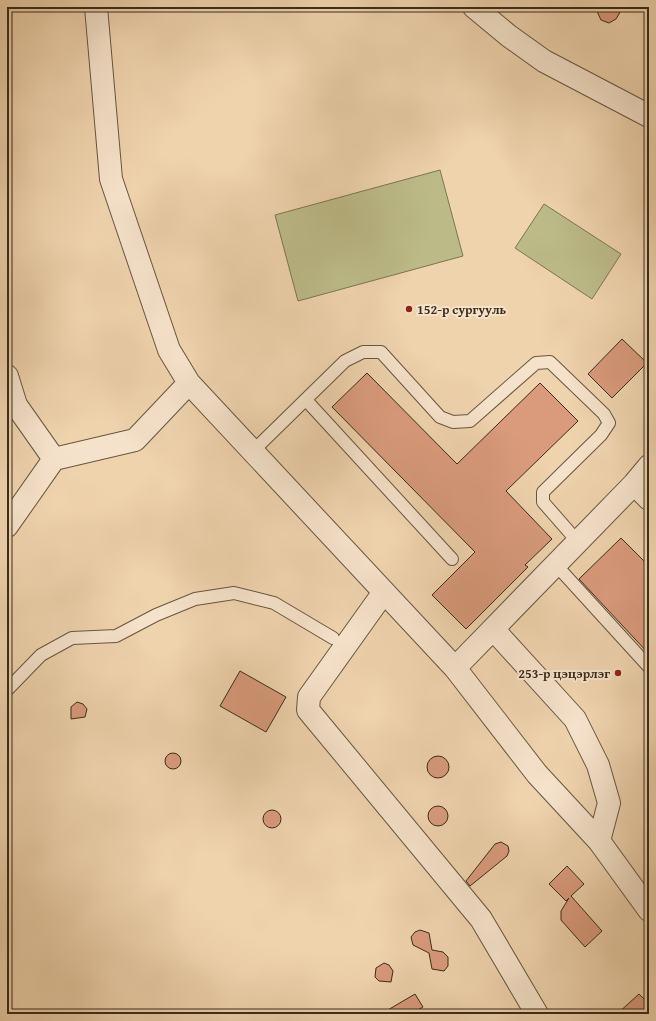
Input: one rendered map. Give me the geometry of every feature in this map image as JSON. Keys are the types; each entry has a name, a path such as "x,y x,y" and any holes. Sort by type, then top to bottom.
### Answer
{"street":[{"path":"96,7 111,179 169,350 189,384 455,668 537,774 599,841 649,910"},
{"path":"474,7 509,36 544,61 649,116"},
{"path":"7,376 16,405 54,459"},
{"path":"7,526 54,459 135,440 189,384"},
{"path":"455,668 578,542 642,491 649,466"},
{"path":"384,592 309,697 308,710 481,919 537,1014"},
{"path":"493,629 575,719 598,765 609,803 599,841"}],"lane":[{"path":"252,452 345,361 363,352 381,352 440,417 453,422 470,421 536,362 550,362 604,414 609,423 601,435 543,492 543,502 578,542"},
{"path":"306,400 452,559"},
{"path":"556,564 649,667"},
{"path":"7,690 41,655 72,638 116,636 156,615 195,599 234,593 274,603 333,638"}],"shaded area":[{"path":"440,170 463,256 298,301 275,215"},
{"path":"544,204 621,254 592,299 515,248"}],"building":[{"path":"595,7 623,7 616,19 609,23 601,20"},
{"path":"622,339 647,363 612,398 588,374"},
{"path":"367,373 457,464 540,383 578,421 506,491 552,539 525,565 528,567 466,629 432,595 475,552 332,407"},
{"path":"621,538 649,566 649,654 579,579"},
{"path":"240,671 286,697 266,732 220,706"},
{"path":"77,702 83,704 87,709 85,717 71,719 71,707"},
{"path":"170,753 176,753 181,758 179,767 176,769 170,769 165,764 165,758"},
{"path":"438,756 446,759 449,767 446,775 438,778 430,775 427,767 430,759"},
{"path":"438,806 445,809 448,816 445,823 438,826 431,823 428,816 431,809"},
{"path":"268,810 276,810 281,815 279,826 276,828 268,828 263,823 263,815"},
{"path":"501,842 508,846 509,851 507,856 470,886 466,881 495,844"},
{"path":"567,866 584,884 571,896 602,931 585,947 561,920 561,911 569,898 566,901 549,884"},
{"path":"420,930 429,933 432,950 443,952 448,957 448,966 444,971 432,969 429,953 413,945 411,937 415,932"},
{"path":"384,963 389,965 393,971 391,982 379,981 375,977 376,968"},
{"path":"415,994 423,1007 411,1014 381,1014"},
{"path":"639,994 649,1004 649,1014 617,1014"}],"place":[{"name":"152-р сургууль","path":"409,309"},
{"name":"253-р цэцэрлэг","path":"618,673"}]}
